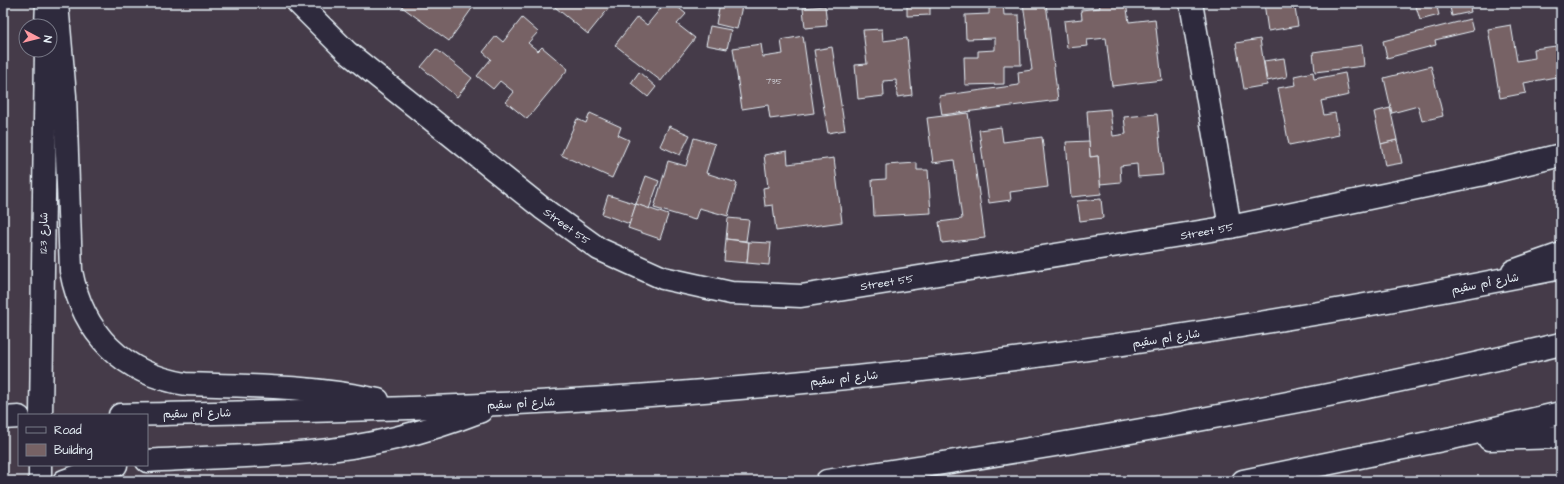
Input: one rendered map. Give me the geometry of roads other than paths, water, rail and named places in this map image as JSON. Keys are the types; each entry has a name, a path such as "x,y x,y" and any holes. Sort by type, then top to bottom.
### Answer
{"main road":[{"path":"46,18 47,3"},
{"path":"57,3 65,96 71,271 74,289 81,306 99,337 124,361 154,377 170,382 186,384 301,388 355,395 408,408"},
{"name":"Street 55","path":"298,3 347,52 542,208 599,249 663,278 731,293 801,296 1230,227 1479,175 1561,156"},
{"path":"1191,3 1230,227"},
{"name":"شارع 123","path":"41,414 46,58"},
{"path":"1477,285 1561,254"},
{"name":"شارع أم سقيم","path":"148,414 408,408 499,404 652,395 799,383 1116,346 1298,317 1477,285 1561,268"},
{"path":"827,481 1082,441 1231,415 1380,386 1561,344"},
{"path":"148,461 273,455 350,447 388,440 426,430 499,404"},
{"path":"1243,481 1452,438 1561,413"},
{"path":"3,418 18,417"},
{"path":"1452,438 1503,439 1561,437"},
{"path":"40,466 40,481"},
{"path":"64,481 100,468 111,466"}]}
